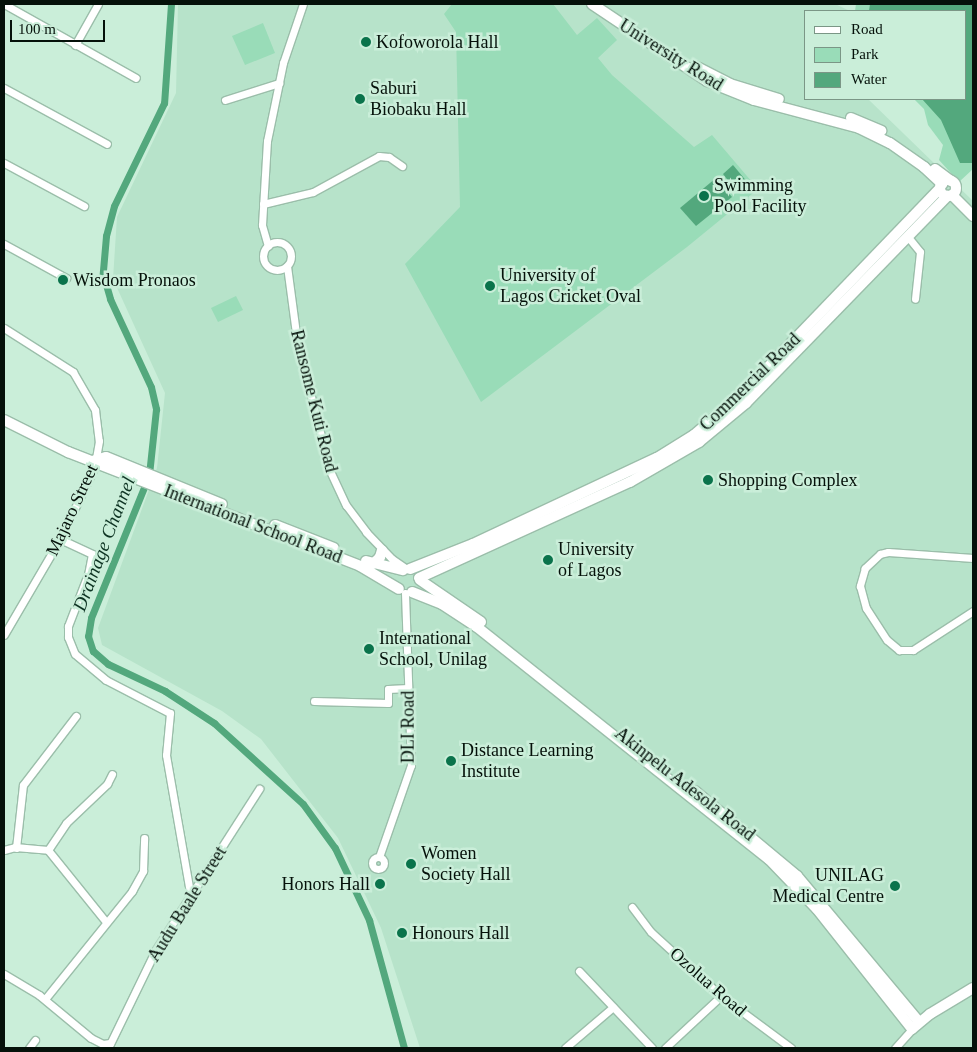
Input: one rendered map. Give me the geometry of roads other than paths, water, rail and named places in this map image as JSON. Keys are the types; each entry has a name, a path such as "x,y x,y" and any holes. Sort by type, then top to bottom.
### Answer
{"street":[{"path":"4,4 136,78"},
{"path":"75,45 98,4"},
{"path":"268,246 281,243 288,249 290,260 287,266 274,270 266,265 264,254 268,246 262,225 267,141 279,83 304,4"},
{"name":"University Road","path":"592,4 707,81 754,100 859,128 916,160 948,189 973,208"},
{"name":"University Road","path":"602,4 702,70 754,92 864,122 904,144 973,216"},
{"path":"225,100 279,83"},
{"path":"4,88 107,144"},
{"path":"263,204 313,192 379,156 389,157 402,166"},
{"path":"4,163 84,206"},
{"name":"Commercial Road","path":"420,579 630,482 699,442 746,403 908,237 948,189"},
{"name":"Commercial Road","path":"407,569 473,544 658,458 694,435 744,393 948,189"},
{"path":"908,237 920,252 915,299"},
{"path":"4,244 66,278"},
{"name":"Ransome Kuti Road","path":"287,266 297,341 330,471 346,505 382,550 407,569"},
{"name":"Majaro Street","path":"4,328 67,366 81,383 99,422 102,461 4,635"},
{"name":"International School Road","path":"4,420 68,452 102,461 373,564 407,569"},
{"name":"International School Road","path":"154,481 360,566 405,591"},
{"path":"60,538 92,554 88,574 68,626 68,637 75,654 106,680 170,713 166,755 190,893"},
{"path":"373,564 380,557 382,550"},
{"path":"973,558 888,552 880,554 865,568 860,586 866,608 887,640 899,650 913,650 973,611"},
{"path":"407,569 396,578 405,591 420,579"},
{"name":"Akinpelu Adesola Road","path":"407,569 493,631 772,852 813,892 915,1026"},
{"name":"Akinpelu Adesola Road","path":"405,591 442,604 477,627 774,864 817,909 915,1026"},
{"name":"DLI Road","path":"379,857 411,765 405,591"},
{"path":"314,702 388,703 388,689 408,688"},
{"path":"16,848 23,785 76,716"},
{"path":"48,850 66,823 107,784 112,774"},
{"name":"Audu Baale Street","path":"109,1046 155,951 190,893 259,790"},
{"path":"45,999 132,890 143,871 144,838"},
{"path":"4,850 16,848 48,850 106,922"},
{"name":"Ozolua Road","path":"632,908 651,932 721,996 788,1048"},
{"path":"579,971 652,1048"},
{"path":"4,974 45,999 91,1038 109,1046"},
{"path":"895,1048 915,1026 973,988"},
{"path":"665,1048 721,996"},
{"path":"566,1048 613,1007"},
{"path":"29,1048 35,1040"}],"water":[{"path":"870,4 973,4 973,163 960,163 941,120 923,100 967,100 967,10 869,10"},
{"path":"733,165 748,183 737,192 723,174"},
{"path":"716,178 732,197 696,226 680,208"}],"waterway":[{"name":"Drainage Channel","path":"171,4 164,103 114,206 106,236 103,274 110,299 151,387 156,409 149,475 91,618 88,636 93,651 108,664 165,691 214,723 303,804 335,848 369,920 404,1048"}],"place":[{"name":"Kofoworola Hall","path":"366,42"},
{"name":"Saburi Biobaku Hall","path":"360,99"},
{"name":"Swimming Pool Facility","path":"704,196"},
{"name":"Wisdom Pronaos","path":"63,280"},
{"name":"University of Lagos Cricket Oval","path":"490,286"},
{"name":"Shopping Complex","path":"708,480"},
{"name":"University of Lagos","path":"548,560"},
{"name":"International School, Unilag","path":"369,649"},
{"name":"Distance Learning Institute","path":"451,761"},
{"name":"Women Society Hall","path":"411,864"},
{"name":"Honors Hall","path":"380,884"},
{"name":"UNILAG Medical Centre","path":"895,886"},
{"name":"Honours Hall","path":"402,933"}]}
